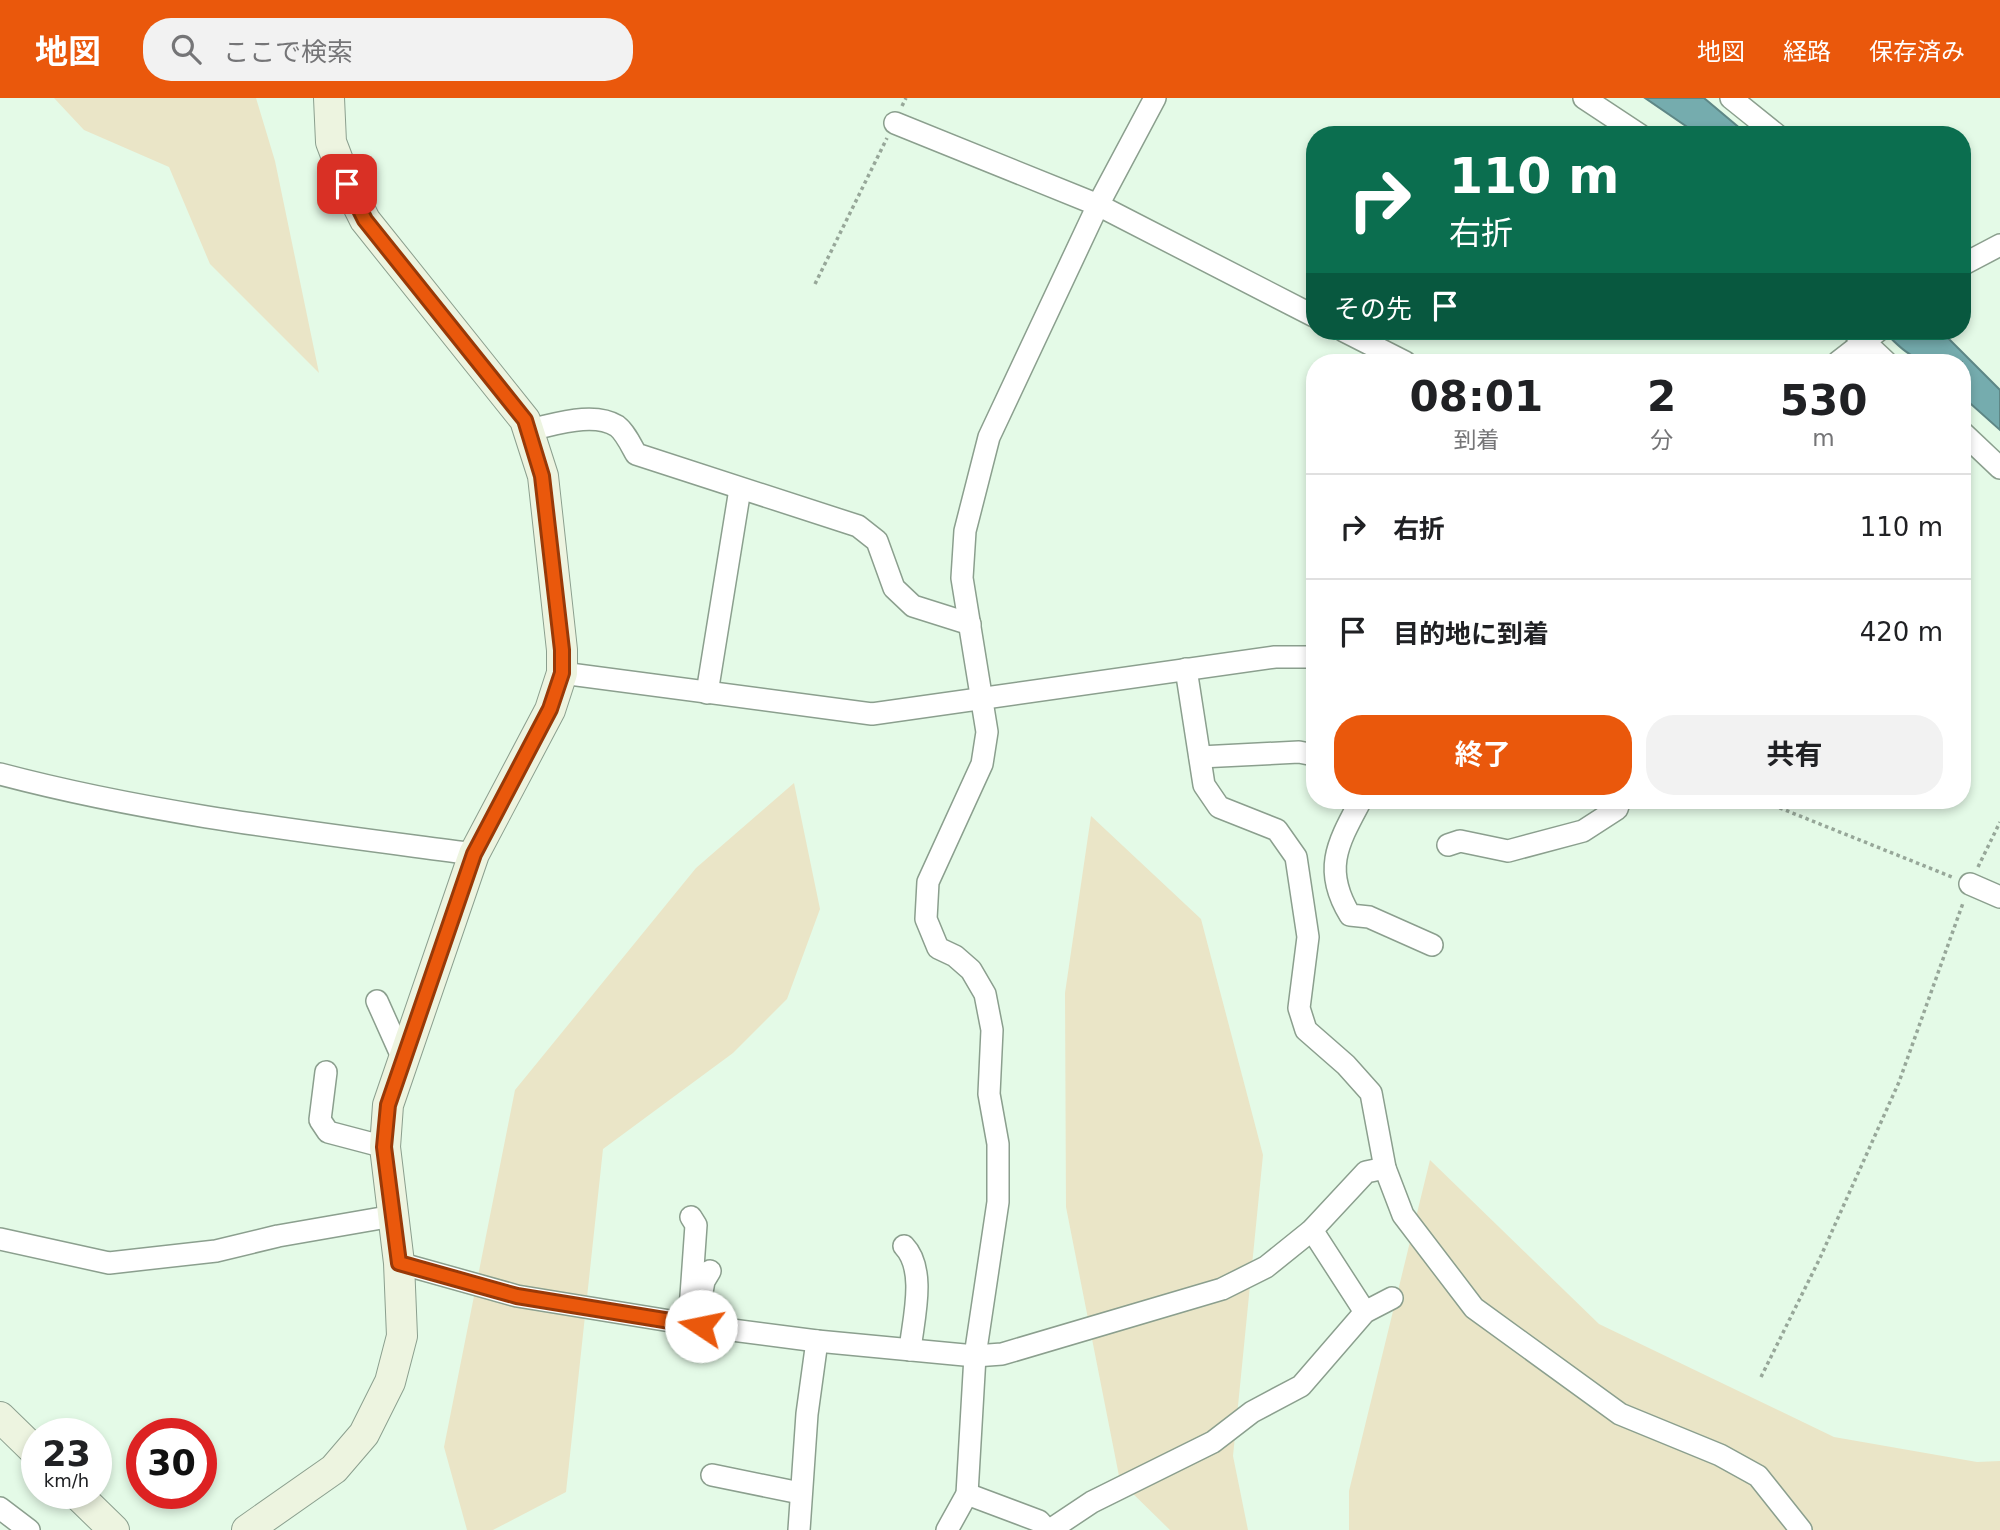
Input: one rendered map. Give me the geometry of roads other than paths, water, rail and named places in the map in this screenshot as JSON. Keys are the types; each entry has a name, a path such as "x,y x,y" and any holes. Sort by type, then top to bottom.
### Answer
{"street":[{"path":"247,1530 334,1469 364,1434 390,1382 402,1336 399,1263 384,1147 388,1105 474,854 550,709 562,673 542,476 525,420 365,220 347,184 331,142 329,98"},
{"path":"947,1530 967,1494 975,1356 998,1202 998,1144 989,1094 992,1030 985,993 971,970 955,956 938,948 926,919 928,882 982,764 987,732 962,578 962,550 989,437 1098,205 1155,98"},
{"path":"1584,98 1626,126"},
{"path":"1731,98 1766,126"},
{"path":"894,124 1098,205 1306,312"},
{"path":"1971,260 2000,245"},
{"path":"1362,340 1389,354"},
{"path":"1847,354 1862,340"},
{"path":"528,429 578,420 604,420 619,427 636,454 858,526 877,541 894,588 913,606 970,624"},
{"path":"1971,441 2000,468"},
{"path":"707,693 740,489"},
{"path":"562,673 872,713 1275,657 1306,657"},
{"path":"1186,669 1204,785 1219,807 1277,830 1296,857 1308,937 1299,1008 1307,1030 1346,1065 1371,1093 1385,1168 1403,1215 1474,1308 1620,1414 1720,1455 1758,1476 1801,1530"},
{"path":"1200,757 1306,753"},
{"path":"0,774 78,794 305,832 474,854"},
{"path":"1356,809 1337,845 1335,866 1338,895 1350,915 1369,917 1432,945"},
{"path":"1448,845 1460,841 1508,851 1583,831 1617,809"},
{"path":"1970,884 2000,897"},
{"path":"377,1001 403,1059"},
{"path":"326,1072 320,1121 328,1132 384,1147"},
{"path":"399,1263 517,1296 695,1325 817,1342 975,1356 1002,1354 1222,1289 1266,1267 1312,1230 1366,1172 1385,1168"},
{"path":"0,1239 109,1263 216,1251 278,1236 393,1216"},
{"path":"691,1217 696,1225 695,1325"},
{"path":"1312,1230 1365,1312"},
{"path":"904,1246 910,1252 916,1291 910,1350"},
{"path":"695,1325 704,1281 710,1271"},
{"path":"967,1494 1040,1521 1049,1530 1093,1502 1213,1442 1252,1412 1301,1386 1365,1312 1392,1298"},
{"path":"799,1530 807,1414 817,1342"},
{"path":"0,1417 21,1437"},
{"path":"712,1475 800,1493"},
{"path":"0,1508 30,1530"},
{"path":"92,1509 114,1530"}],"water":[{"path":"1645,98 1704,98 1737,126 1686,126"},
{"path":"1894,340 1950,340 1964,354 1910,354"},
{"path":"1971,361 2000,390 2000,430 1971,404"}]}
